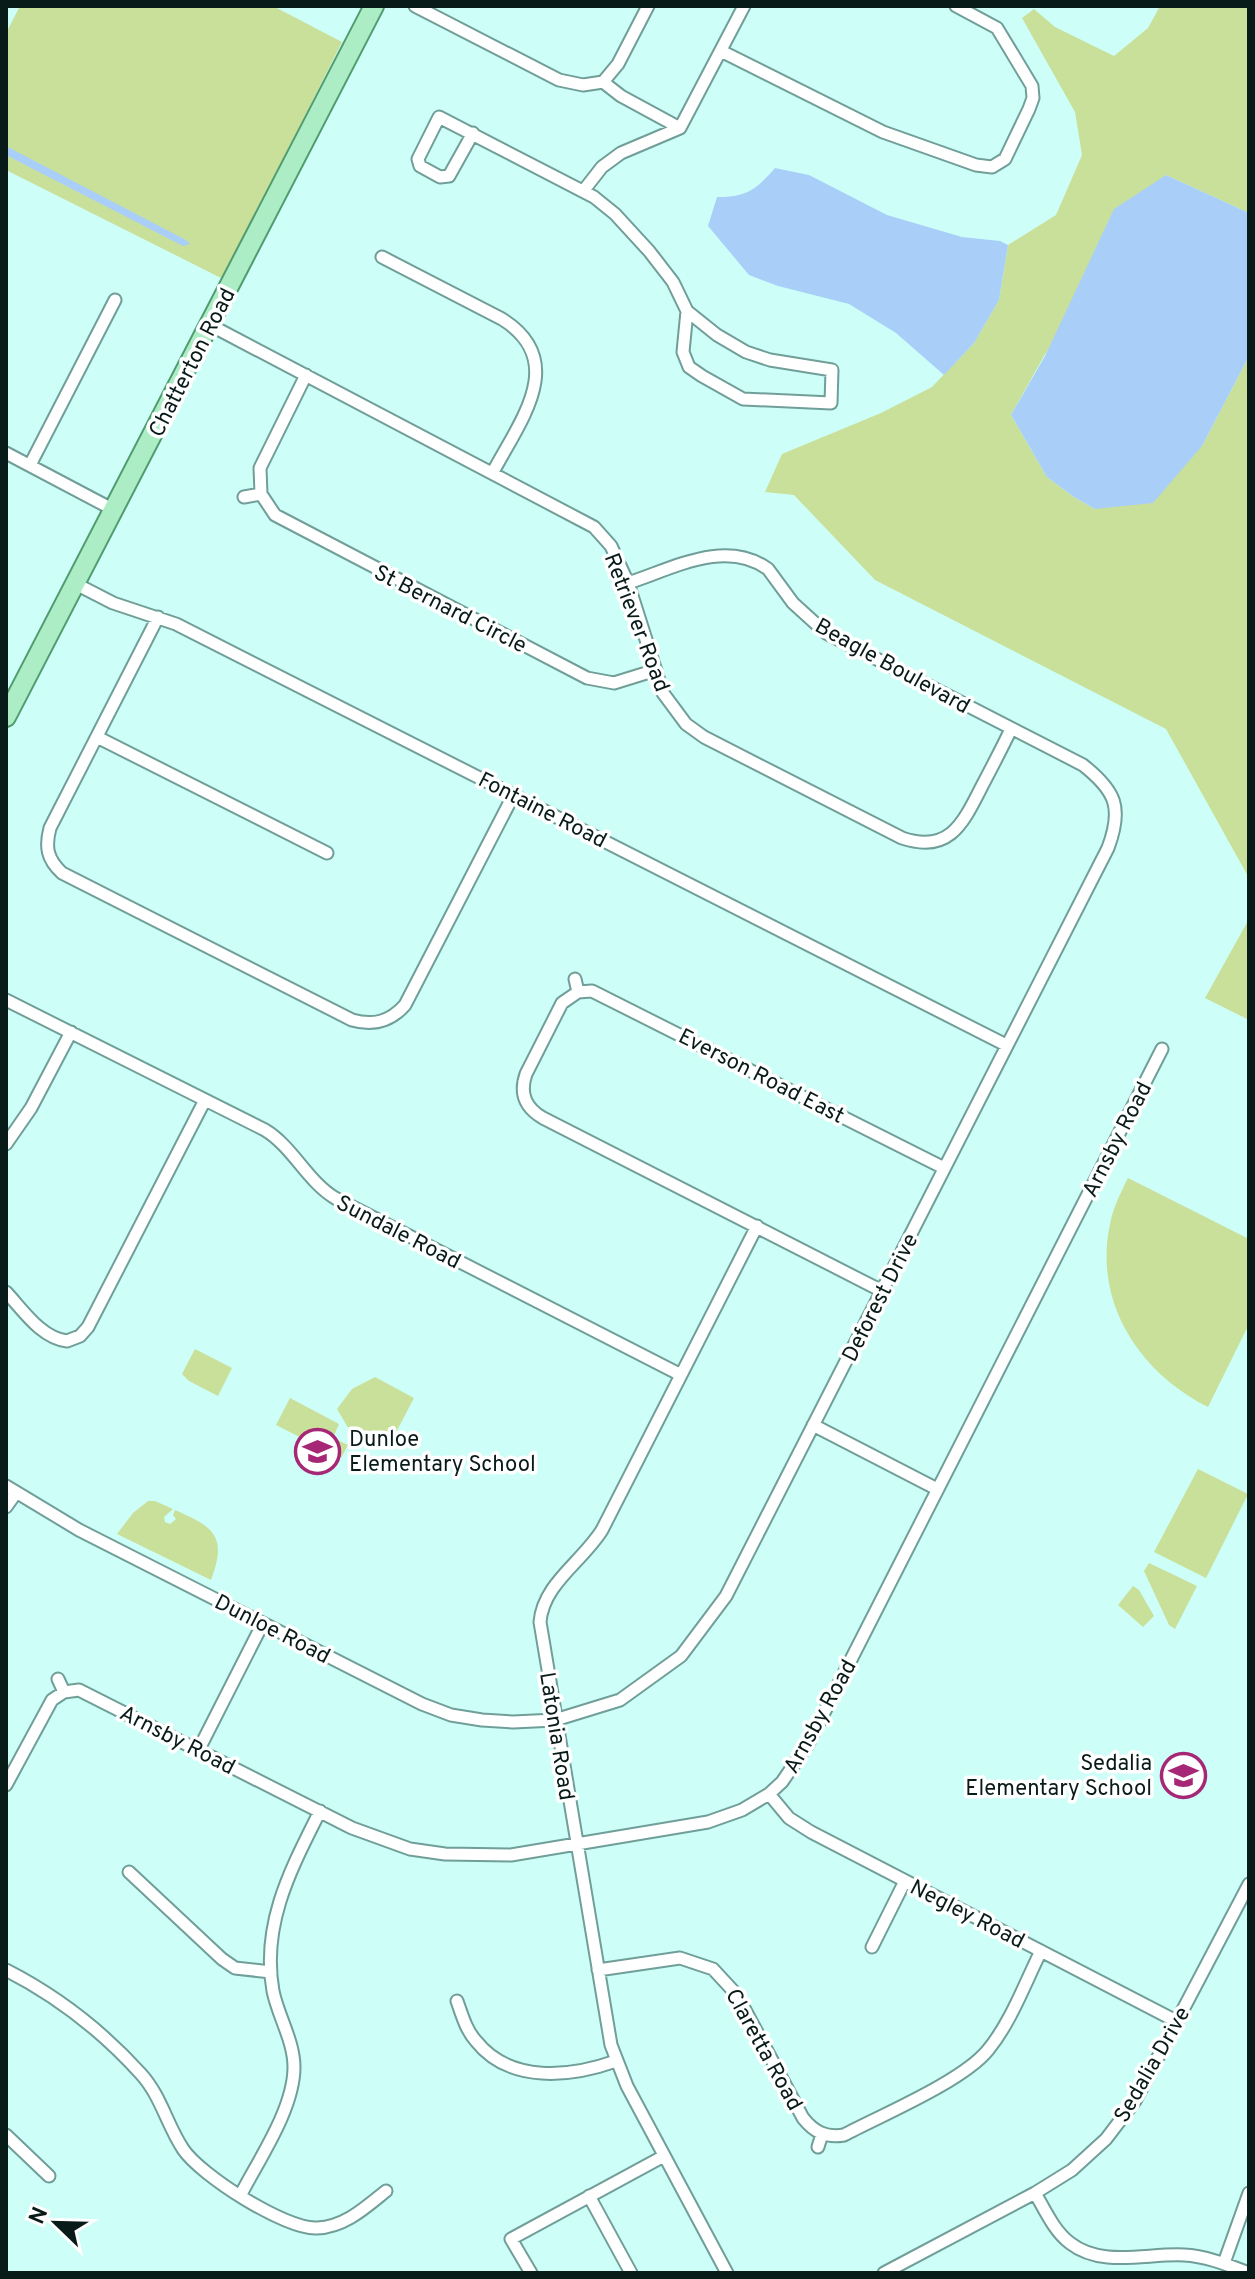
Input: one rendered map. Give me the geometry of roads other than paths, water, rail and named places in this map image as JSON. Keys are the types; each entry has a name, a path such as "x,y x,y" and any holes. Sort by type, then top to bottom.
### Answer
{"main road":[{"name":"Chatterton Road","path":"6,717 374,6"}],"street":[{"path":"415,6 559,80 583,85 603,82 618,64 648,6"},
{"path":"584,190 611,159 680,128 744,6"},
{"path":"721,51 883,132 986,168 1005,159 1033,98 1032,86 1001,33 956,6"},
{"path":"603,82 621,96 680,128"},
{"path":"473,133 449,176 440,177 420,166 418,159 439,117 473,133 584,190 615,214 649,251 673,282 687,311 717,335 746,352 793,365 832,370 831,403 743,399 702,376 689,367 683,352 687,311"},
{"path":"382,257 502,319 519,331 532,348 537,370 534,390 493,472"},
{"path":"30,465 115,300"},
{"name":"Retriever Road","path":"210,325 594,527 611,546 628,583 663,693 686,724 704,737 902,838 919,843 939,841 950,836 966,818 1011,729"},
{"path":"244,497 261,494 258,480 262,462 306,375"},
{"path":"6,453 114,510"},
{"name":"St Bernard Circle","path":"261,494 270,510 281,520 587,678 614,683 656,670"},
{"name":"Beagle Boulevard","path":"628,583 710,556 730,554 750,558 768,569 793,603 826,633 1083,765 1107,786 1114,799"},
{"name":"Fontaine Road","path":"76,584 113,603 158,617 204,638 1006,1045"},
{"path":"158,617 50,828 46,841 48,855 62,873 352,1020 368,1023 384,1021 399,1012 411,997 514,794"},
{"path":"97,737 327,853"},
{"name":"Deforest Drive","path":"555,1720 620,1700 681,1656 726,1596 1108,848 1115,817 1114,799"},
{"path":"575,979 578,992 562,1003 526,1074 523,1087 525,1100 532,1111 882,1291"},
{"name":"Everson Road East","path":"578,992 592,991 606,996 944,1168"},
{"name":"Sundale Road","path":"6,1000 274,1135 335,1198 681,1375"},
{"path":"6,1144 31,1108 71,1032"},
{"name":"Arnsby Road","path":"64,1692 86,1692 320,1811 387,1842 410,1849 445,1854 503,1855 708,1822 742,1810 782,1782 808,1744 1162,1049"},
{"path":"6,1292 48,1335 68,1347 80,1336 88,1327 205,1100"},
{"name":"Latonia Road","path":"727,2273 616,2061 555,1720 541,1612 550,1590 579,1562 602,1530 757,1226"},
{"path":"813,1425 937,1489"},
{"path":"6,1507 11,1490"},
{"name":"Dunloe Road","path":"11,1490 79,1530 422,1704 451,1715 482,1720 555,1720"},
{"path":"199,1749 263,1623"},
{"path":"6,1785 45,1711 52,1700 64,1692 58,1679"},
{"name":"Negley Road","path":"769,1794 799,1825 1176,2021"},
{"path":"240,2196 283,2114 292,2088 295,2065 273,1993 274,1916 282,1891 320,1811"},
{"path":"129,1872 222,1959 235,1968 271,1972"},
{"path":"872,1947 905,1881"},
{"name":"Sedalia Drive","path":"884,2273 1035,2193 1072,2170 1106,2139 1135,2101 1249,1884"},
{"path":"818,2147 822,2134 844,2135 976,2063 1000,2033 1041,1951"},
{"name":"Claretta Road","path":"598,1970 680,1958 713,1969 737,1995 803,2118 813,2130 822,2134"},
{"path":"6,1970 87,2021 142,2076 194,2164 240,2196 300,2226 315,2229 345,2221 386,2191"},
{"path":"457,2001 476,2043 498,2060 515,2068 554,2074 574,2073 616,2061"},
{"path":"6,2135 49,2176"},
{"path":"531,2273 511,2239 664,2156"},
{"path":"1035,2193 1062,2236 1081,2249 1114,2258 1188,2255 1224,2263 1249,2273"},
{"path":"1224,2263 1249,2193"},
{"path":"589,2196 631,2273"}],"water":[{"path":"6,146 190,244 183,246 6,155"},
{"path":"775,168 809,175 887,215 962,237 1000,241 1008,245 999,300 974,343 944,375 896,333 849,304 778,286 749,275 708,226 717,197 736,196 750,191"},
{"path":"1166,175 1249,213 1249,356 1202,446 1153,503 1095,509 1047,477 1011,415 1045,356 1114,209"}],"place":[{"name":"Dunloe Elementary School","path":"318,1451"},
{"name":"Sedalia Elementary School","path":"1183,1775"}]}
